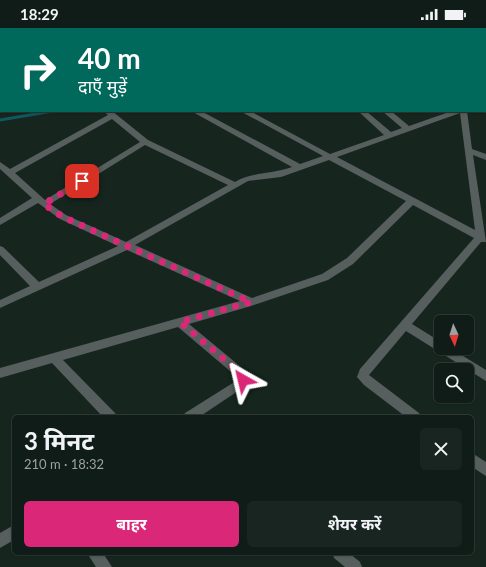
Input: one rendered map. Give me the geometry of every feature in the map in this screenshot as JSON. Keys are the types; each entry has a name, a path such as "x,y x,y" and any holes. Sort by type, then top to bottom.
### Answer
{"street":[{"path":"197,112 298,167"},
{"path":"246,112 483,239"},
{"path":"363,112 389,135"},
{"path":"387,112 408,129"},
{"path":"0,304 128,245 249,177 275,175 456,112"},
{"path":"462,112 483,239"},
{"path":"9,174 109,113 145,142 235,185"},
{"path":"0,222 41,202 145,142"},
{"path":"469,151 486,157"},
{"path":"0,165 41,202 63,217 128,245 251,302"},
{"path":"0,373 251,302 325,278 350,261 412,201"},
{"path":"412,415 368,382 364,377 364,372 404,325 483,239"},
{"path":"0,249 38,287"},
{"path":"180,322 244,376 240,384 192,415"},
{"path":"404,325 434,344"},
{"path":"452,355 486,376"},
{"path":"54,358 109,415"},
{"path":"474,461 486,470"},
{"path":"0,541 12,533"},
{"path":"96,555 105,567"},
{"path":"341,555 355,567"}],"waterway":[{"path":"0,120 47,112"}],"route":[{"path":"82,181 44,204 63,217 128,245 251,302 180,322 244,376 243,380"}]}
